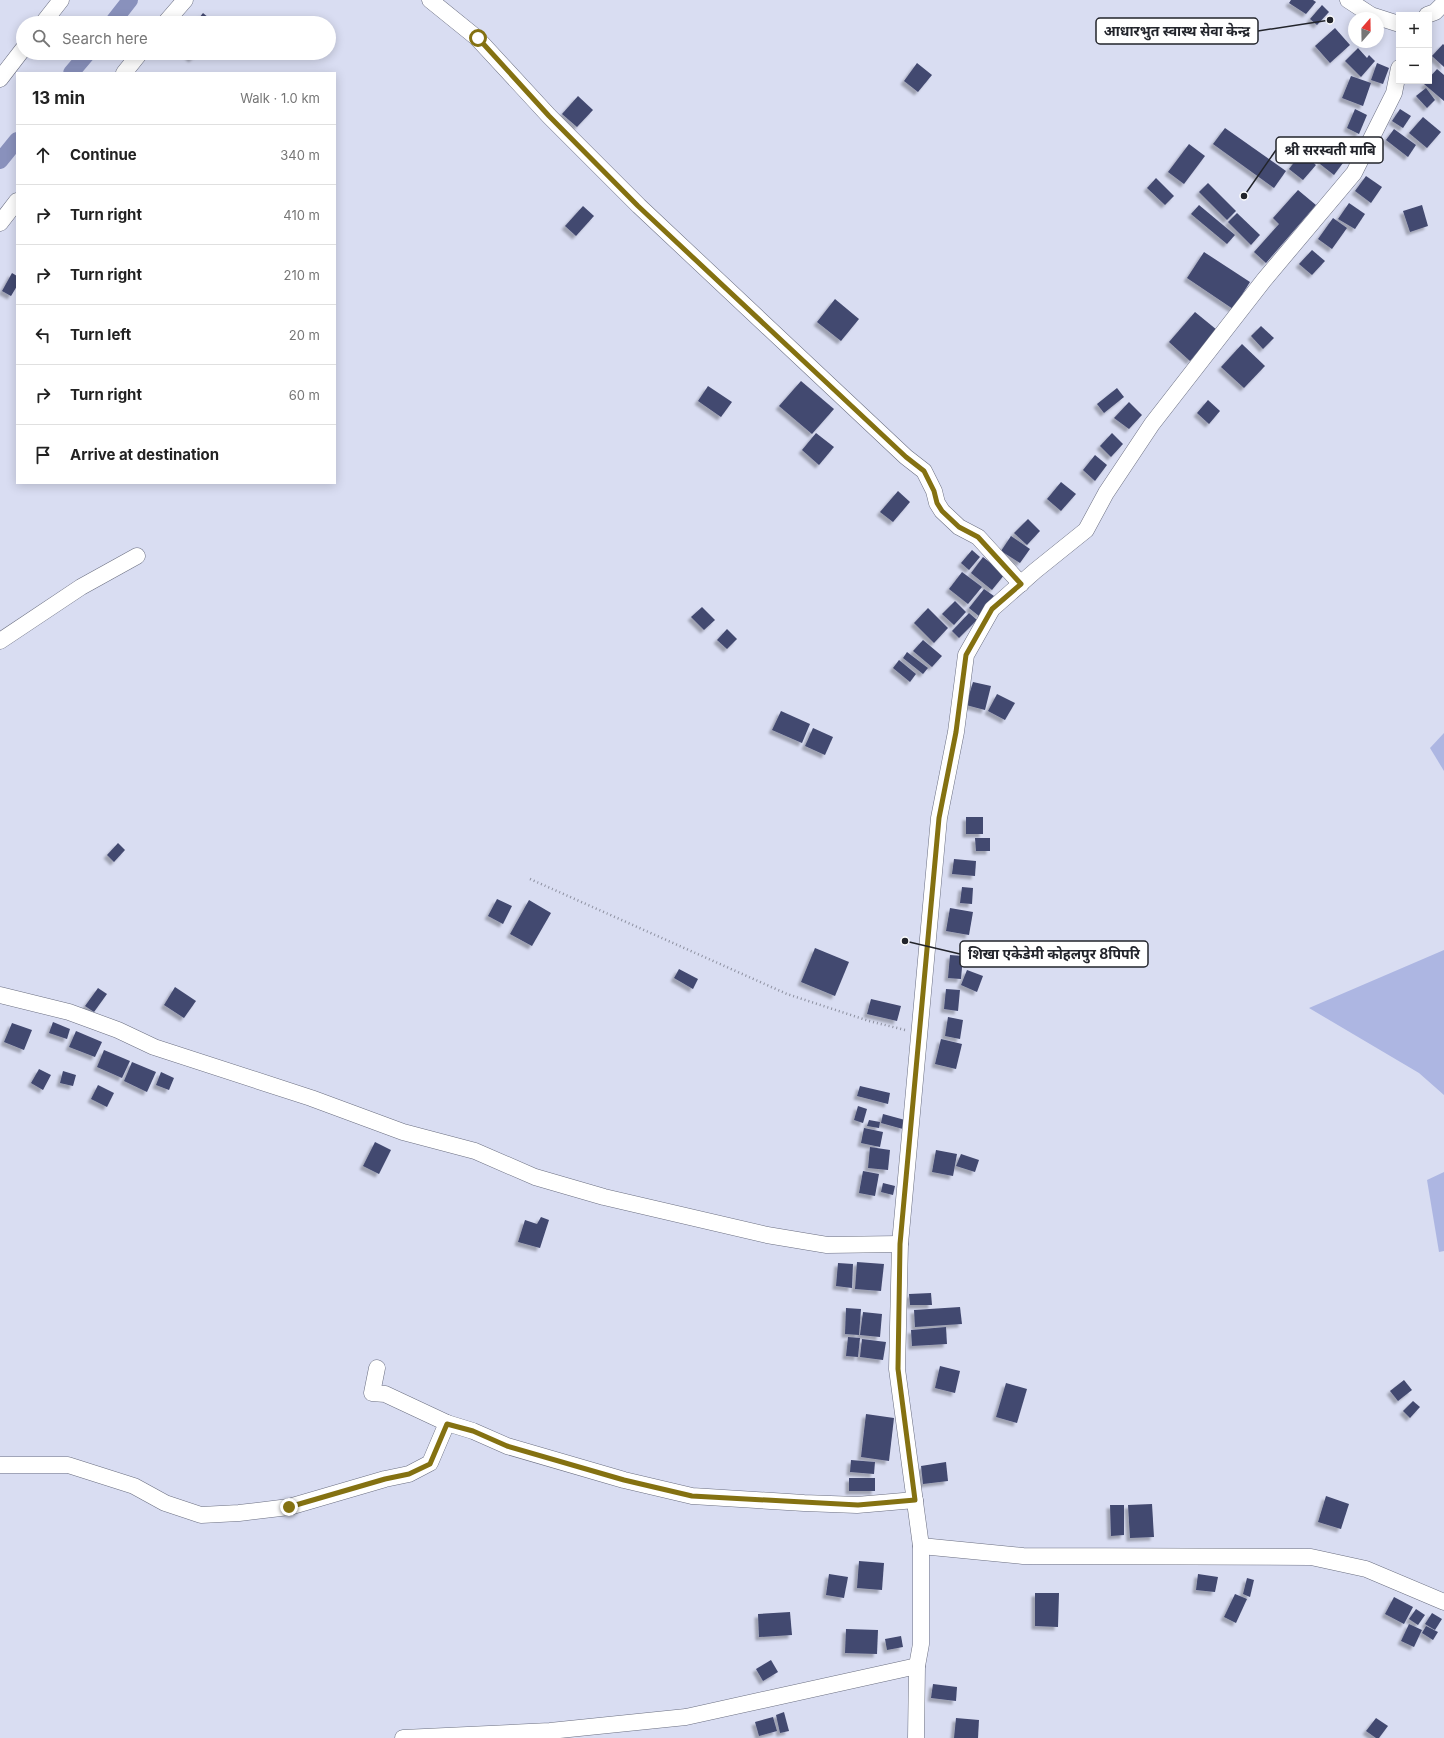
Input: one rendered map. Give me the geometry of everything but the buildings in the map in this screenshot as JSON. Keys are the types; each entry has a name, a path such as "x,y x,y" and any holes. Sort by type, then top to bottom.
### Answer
{"street":[{"path":"48,16 61,0"},
{"path":"171,16 185,0"},
{"path":"430,0 478,38 549,116 638,206 906,457 924,471 934,491 937,503 942,511 959,527 978,537 1021,584"},
{"path":"1348,0 1371,15 1396,23"},
{"path":"1432,13 1435,12 1444,2"},
{"path":"0,79 16,58"},
{"path":"125,72 134,60"},
{"path":"916,1738 917,1666 922,1644 921,1546 898,1369 900,1244 939,818 956,732 966,655 992,609 1086,530 1106,494 1152,424 1264,280 1354,173 1394,93 1396,83"},
{"path":"0,222 16,202"},
{"path":"0,641 81,587 137,556"},
{"path":"0,995 69,1012 118,1030 154,1047 311,1098 403,1132 475,1151 535,1176 604,1197 767,1235 827,1245 900,1244"},
{"path":"377,1368 372,1393 385,1394 447,1424 473,1431 507,1446 624,1480 692,1496 858,1505 915,1500"},
{"path":"0,1465 68,1465 134,1486 165,1503 201,1515 239,1513 289,1507 385,1479 409,1474 430,1464 447,1424"},
{"path":"921,1546 1023,1556 1311,1557 1366,1569 1444,1602"},
{"path":"403,1738 550,1731 686,1717 917,1666"}],"path":[{"path":"530,879 787,994 869,1021 919,1034"}],"shaded area":[{"path":"1444,733 1444,771 1430,748"},
{"path":"1444,950 1444,1095 1419,1073 1309,1008"},
{"path":"1444,1172 1444,1251 1439,1252 1427,1180"}],"waterway":[{"path":"117,16 130,0"},
{"path":"72,72 82,60"},
{"path":"0,161 16,141"}],"place":[{"name":"आधारभुत स्वास्थ सेवा केन्द्र","path":"1330,20"},
{"name":"श्री सरस्वती माबि","path":"1244,196"},
{"name":"शिखा एकेडेमी कोहलपुर 8पिपरि","path":"905,941"}],"route":[{"path":"289,1507 385,1479 409,1474 430,1464 447,1424 473,1431 507,1446 624,1480 692,1496 858,1505 915,1500 898,1369 900,1244 939,818 956,732 966,655 992,609 1021,584 978,537 959,527 942,511 937,503 934,491 924,471 906,457 638,206 549,116 478,38"}]}
